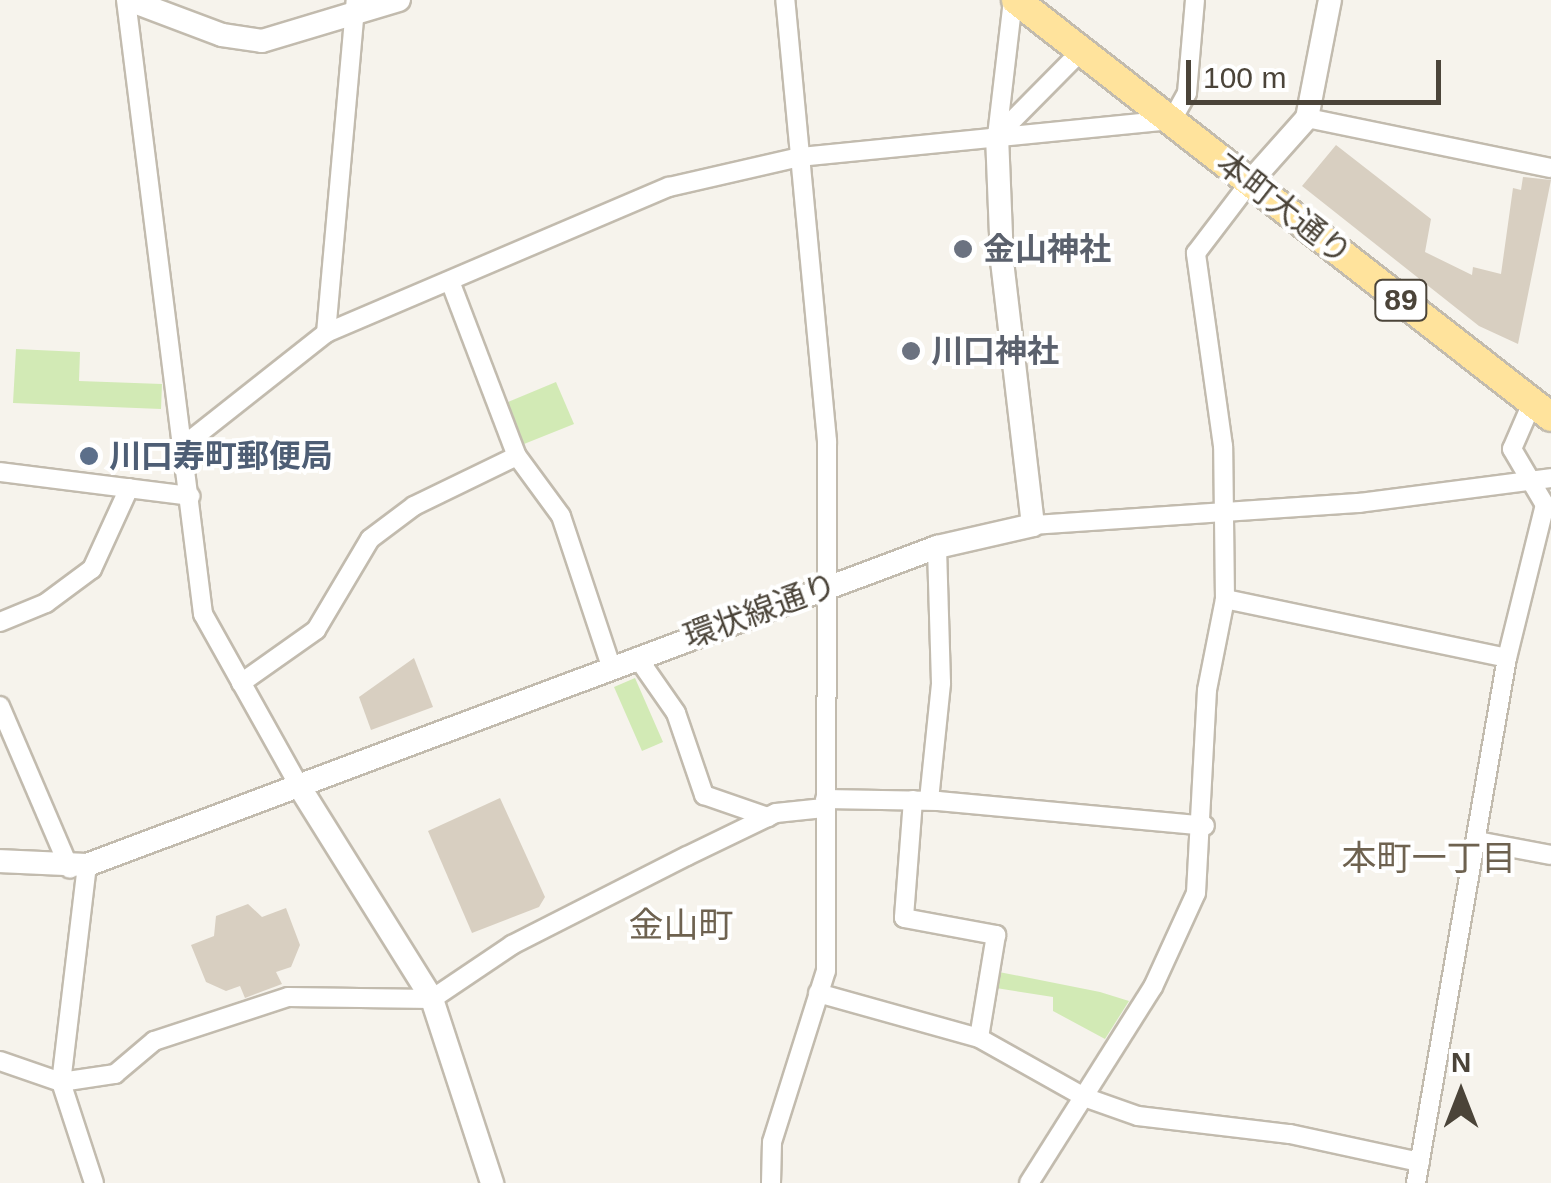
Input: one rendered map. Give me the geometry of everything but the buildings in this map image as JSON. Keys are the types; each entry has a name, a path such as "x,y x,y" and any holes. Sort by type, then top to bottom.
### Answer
{"main road":[{"name":"本町大通り","path":"1015,0 1542,410"}],"street":[{"path":"399,0 356,7 262,41 128,0 202,614 299,786 432,1000 492,1183"},
{"path":"771,1183 772,1142 826,971 823,588 827,441 785,0"},
{"path":"1015,0 998,136 1002,260 1033,525"},
{"path":"183,446 326,333 669,188 800,157 1172,120 1188,92 1194,0"},
{"path":"1029,1183 1180,932 1196,893 1206,826 1206,690 1225,599 1217,381 1196,253 1250,182 1307,118 1330,0"},
{"path":"326,333 356,7"},
{"path":"998,136 1082,50"},
{"path":"1307,118 1551,168"},
{"path":"450,281 517,456 562,516 610,666"},
{"path":"1416,1183 1507,658 1545,504 1542,479 1512,449 1542,410"},
{"path":"241,683 316,630 370,539 414,506 517,456"},
{"path":"0,472 190,496"},
{"name":"環状線通り","path":"0,860 78,868 610,666 938,547 1033,525 1222,513 1542,479"},
{"path":"0,622 46,603 92,569 129,488"},
{"path":"938,547 941,683 904,918 996,934 978,1038"},
{"path":"1225,599 1507,658"},
{"path":"637,657 676,713 704,795 768,817"},
{"path":"0,706 78,868 61,1082 94,1183"},
{"path":"0,1061 61,1082 114,1074 154,1041 288,998 432,1000 512,944 768,817 824,804 921,800 1206,826"},
{"path":"1477,842 1551,855"},
{"path":"818,993 978,1038 1084,1097 1138,1116 1290,1134 1420,1162"}],"green space":[{"path":"16,349 80,352 79,381 162,384 161,409 13,403"},
{"path":"556,382 574,424 519,446 501,405"},
{"path":"635,678 663,742 642,751 614,687"},
{"path":"999,972 1129,1001 1105,1039 1053,1011 1053,997 996,988"}],"place":[{"name":"金山神社","path":"963,249"},
{"name":"川口神社","path":"911,351"},
{"name":"川口寿町郵便局","path":"89,456"}],"district":[{"name":"本町一丁目","path":"1429,858"},
{"name":"金山町","path":"681,925"}]}
